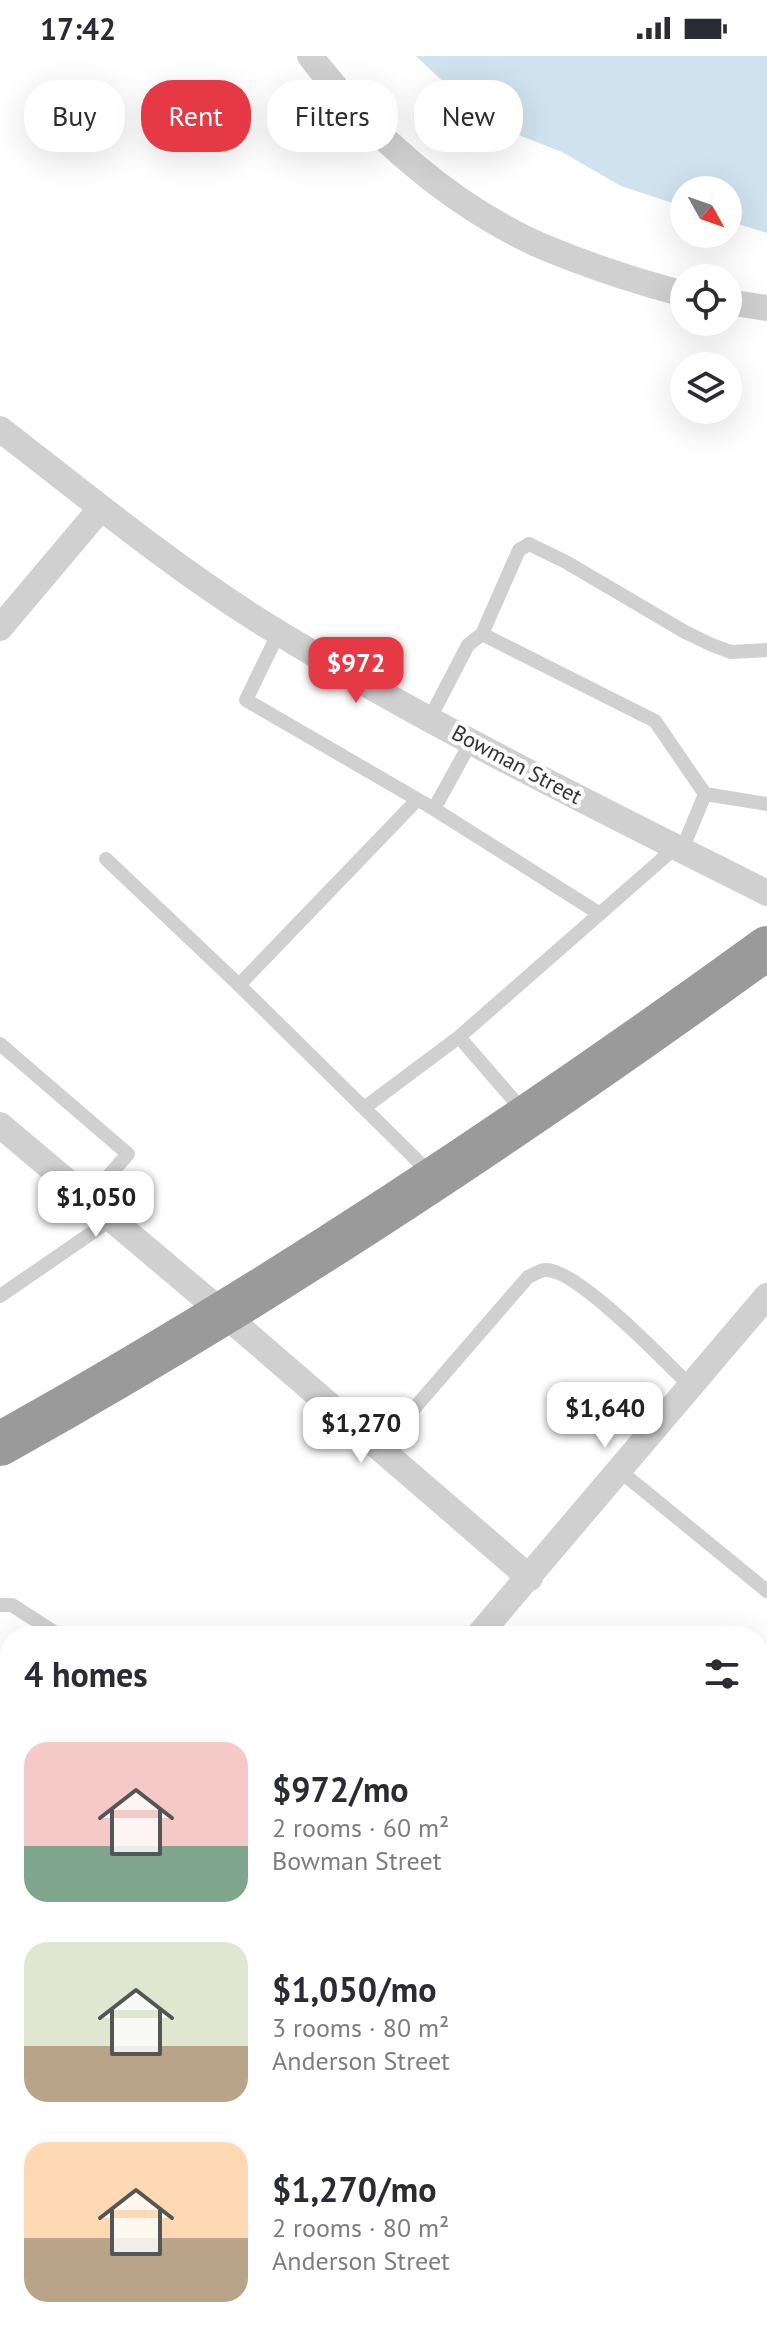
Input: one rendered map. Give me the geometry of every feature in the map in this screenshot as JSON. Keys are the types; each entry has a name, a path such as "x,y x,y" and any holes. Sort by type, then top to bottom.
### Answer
{"highway":[{"path":"0,1444 224,1314 435,1178 528,1117 767,948"}],"street":[{"path":"310,56 336,90 375,130 428,176 488,217 538,244 577,260 670,290"},
{"path":"742,304 767,308"},
{"name":"Bowman Street","path":"0,429 196,578 279,632 430,718 767,893"},
{"path":"0,628 101,508"},
{"path":"0,1125 530,1578"},
{"path":"487,1626 689,1385 765,1300"}],"lane":[{"path":"430,718 468,645 482,634 519,550 529,544 712,645 731,652 767,650"},
{"path":"279,632 246,700 434,809 600,914"},
{"path":"482,634 655,721 705,794 767,804"},
{"path":"434,809 472,740"},
{"path":"364,1108 459,1037 679,849 705,794"},
{"path":"239,985 417,800"},
{"path":"106,859 435,1178"},
{"path":"459,1037 528,1117"},
{"path":"0,1044 128,1154 88,1199"},
{"path":"0,1296 112,1219"},
{"path":"380,1448 528,1277 545,1270 561,1273 583,1287 689,1385"},
{"path":"620,1471 767,1591"},
{"path":"0,1605 12,1605 45,1626"}],"water":[{"path":"416,56 767,56 767,233 742,225 742,176 670,176 670,202 621,186 562,152 523,137 523,80 441,80"}]}
